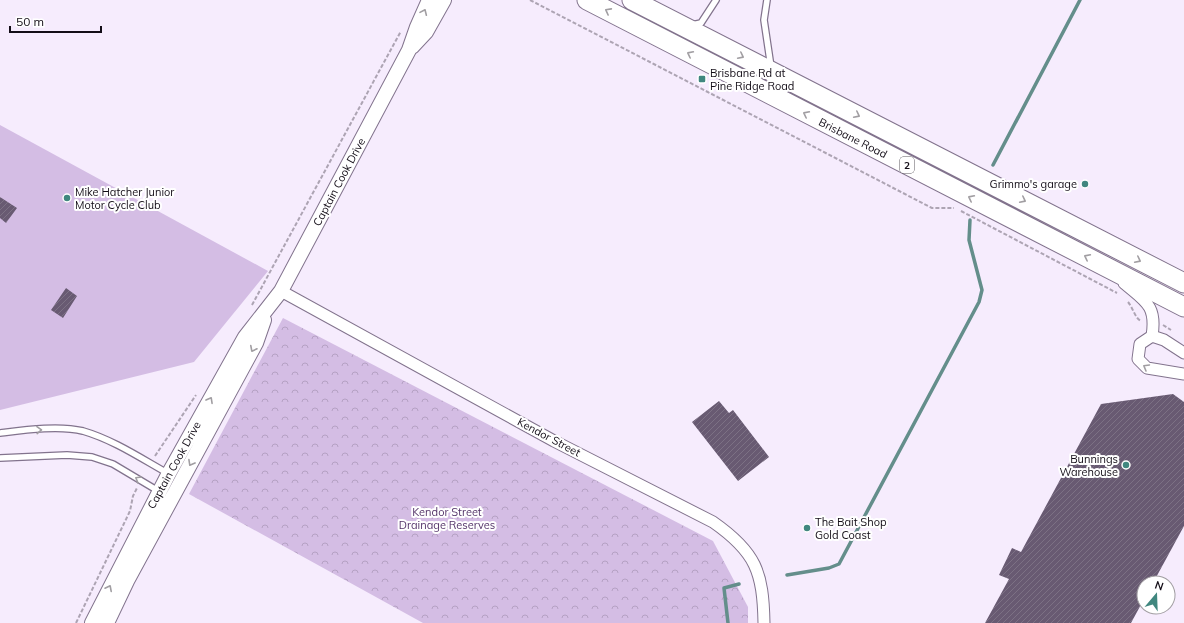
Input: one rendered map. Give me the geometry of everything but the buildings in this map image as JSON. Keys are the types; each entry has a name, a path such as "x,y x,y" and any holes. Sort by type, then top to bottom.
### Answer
{"highway":[{"name":"Brisbane Road","path":"586,0 1184,307"},
{"name":"Brisbane Road","path":"632,0 1184,283"}],"street":[{"name":"Captain Cook Drive","path":"92,623 159,491 245,338 281,291 409,50 429,0"},
{"name":"Captain Cook Drive","path":"409,50 426,32 444,0"},
{"path":"1108,268 1146,303 1151,310 1154,324 1152,336 1140,344 1138,359 1141,364 1155,370 1184,374"},
{"name":"Kendor Street","path":"281,291 554,441 713,522 729,534 748,553 758,571 764,594 764,623"},
{"name":"Captain Cook Drive","path":"107,623 127,581 256,343 266,312"},
{"path":"1152,336 1164,340 1184,353"}],"lane":[{"path":"684,27 701,23 716,0"},
{"path":"767,0 764,20 772,71"},
{"path":"0,433 39,430 82,431 114,444 182,480"},
{"path":"0,458 67,455 92,457 113,464 172,499"}],"path":[{"path":"530,0 932,208 952,206 1120,295"},
{"path":"250,308 402,28"},
{"path":"1126,300 1133,308 1137,318 1168,327 1172,332"},
{"path":"158,452 197,394"},
{"path":"76,623 130,511 135,491"}],"green space":[{"name":"Mike Hatcher Junior Motor Cycle Club","path":"0,125 268,271 194,362 0,410"},
{"name":"Kendor Street Drainage Reserves","path":"283,318 713,541 748,607 748,623 423,623 189,494"}],"waterway":[{"path":"993,165 1080,0"},
{"path":"787,575 829,568 839,564 979,302 982,290 969,240 970,220"},
{"path":"728,623 724,588 739,584"}],"place":[{"name":"Brisbane Rd at Pine Ridge Road","path":"702,79"},
{"name":"Grimmo's garage","path":"1085,184"},
{"name":"Mike Hatcher Junior Motor Cycle Club","path":"67,198"},
{"name":"Bunnings Warehouse","path":"1126,465"},
{"name":"The Bait Shop Gold Coast","path":"807,528"}]}
